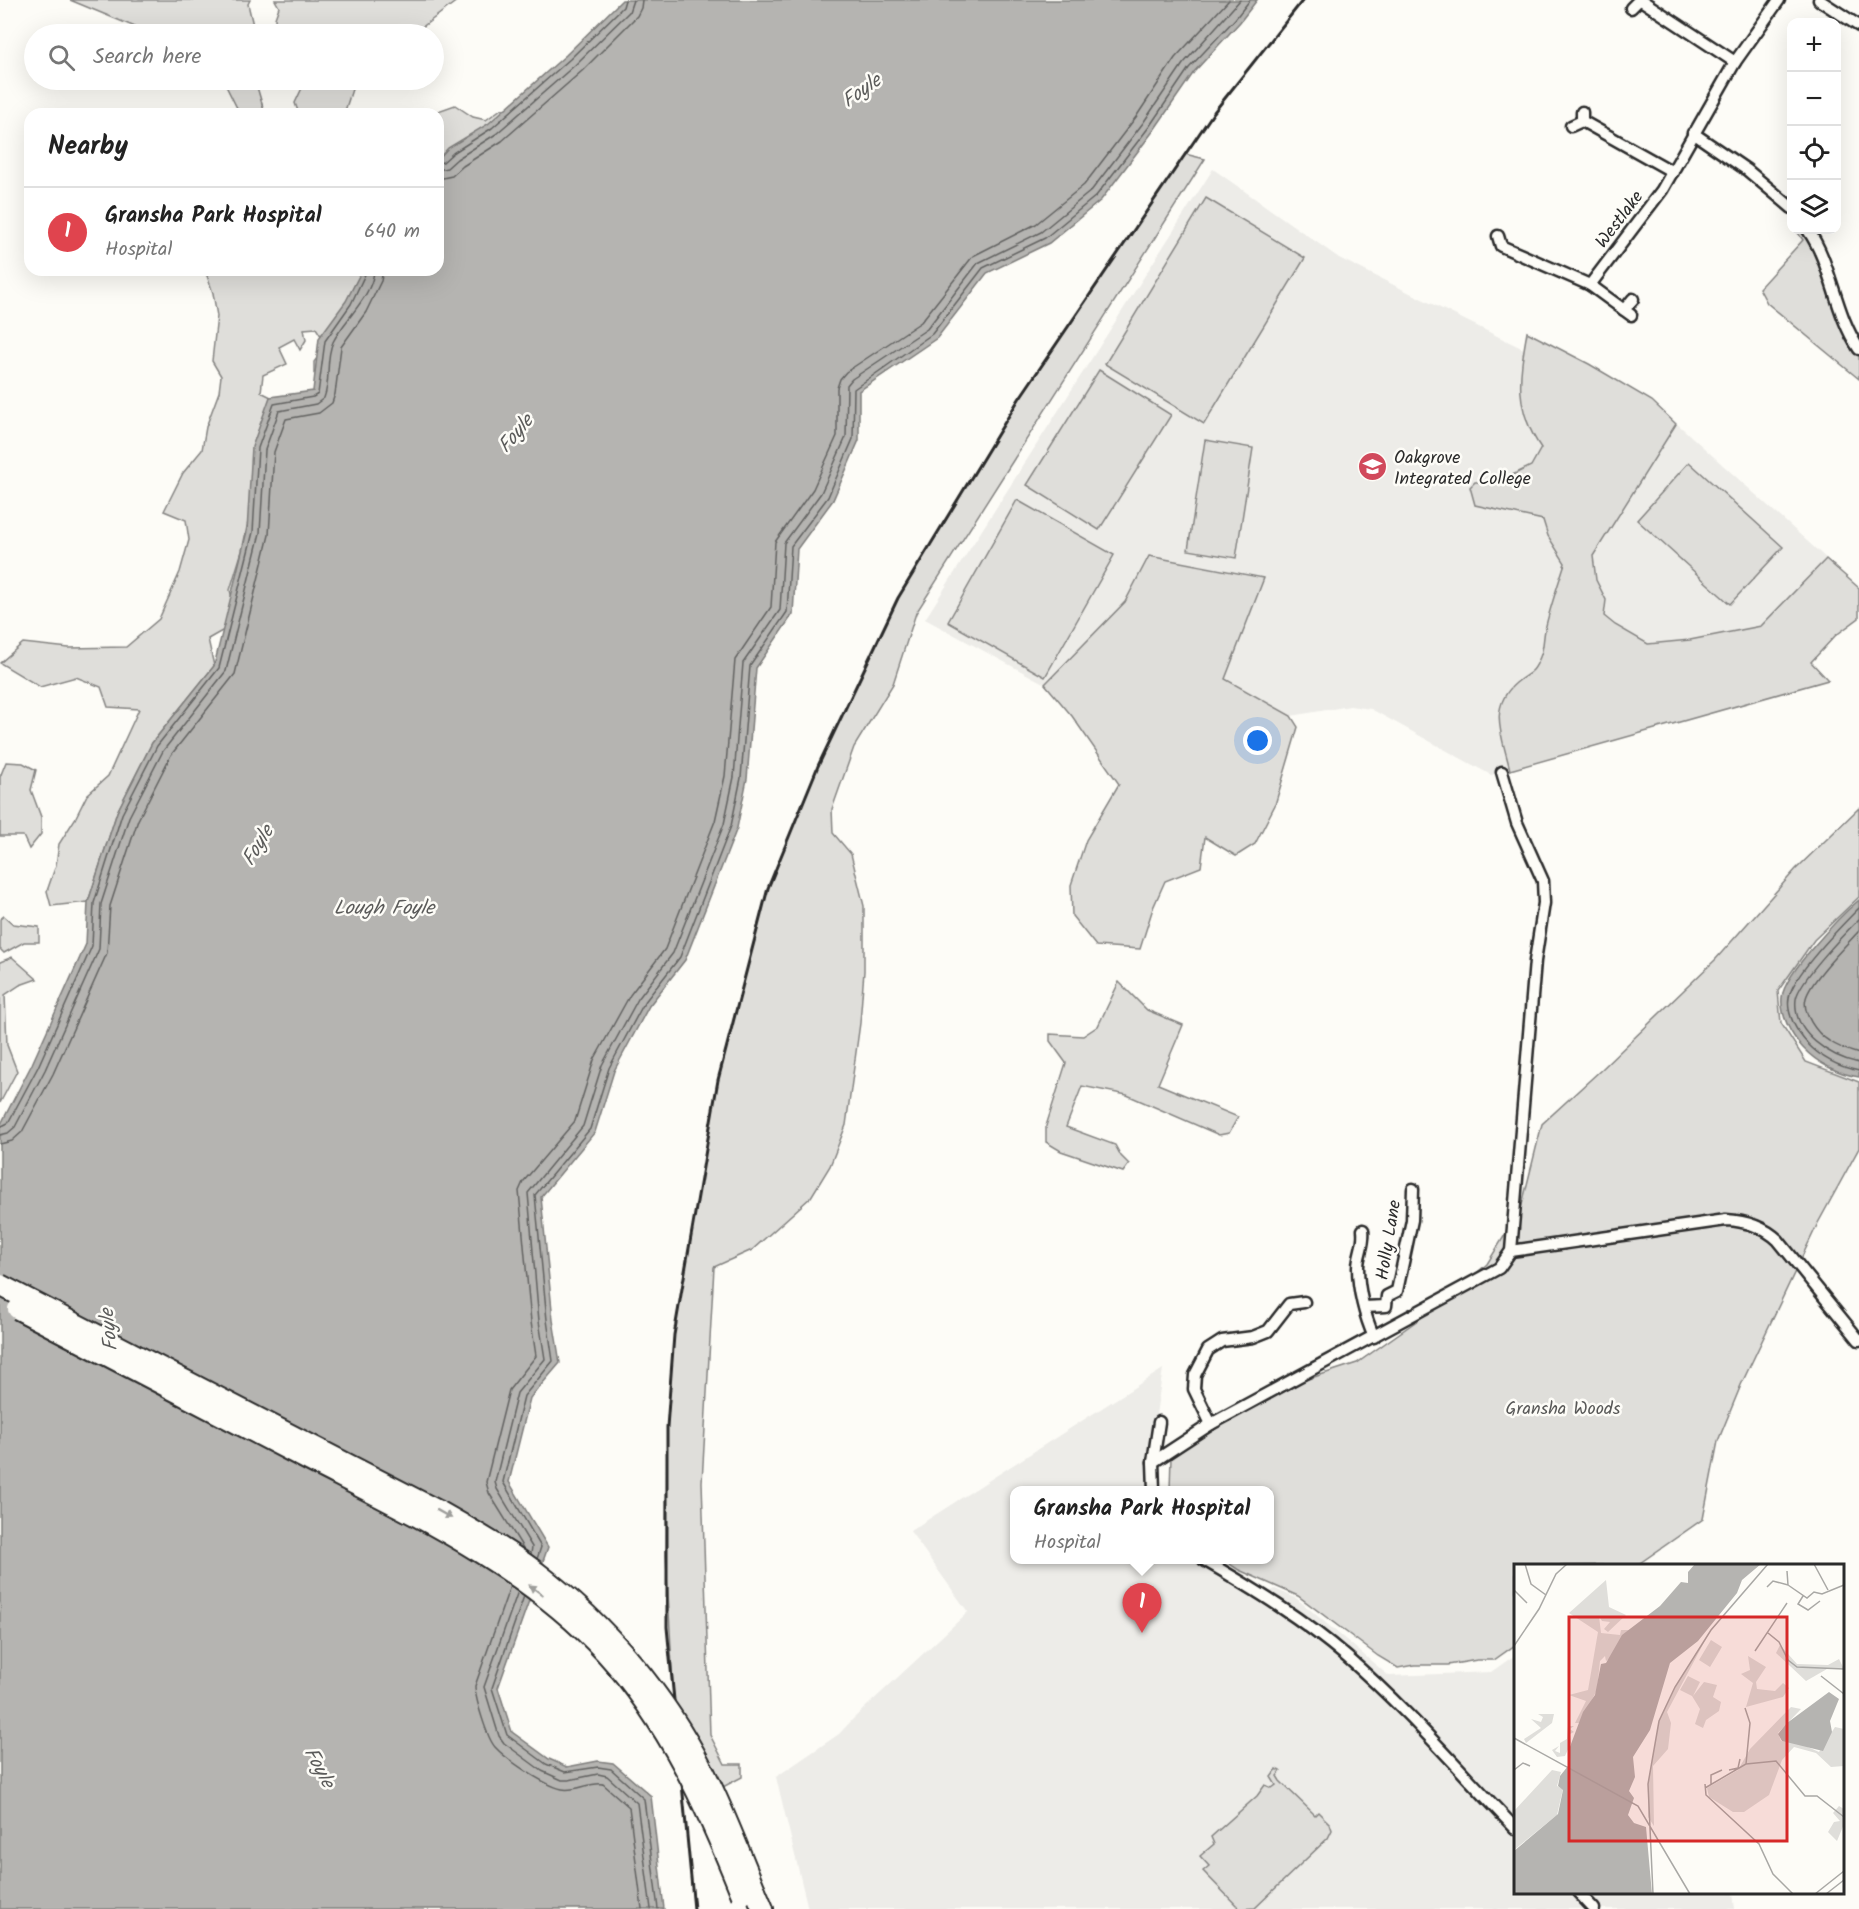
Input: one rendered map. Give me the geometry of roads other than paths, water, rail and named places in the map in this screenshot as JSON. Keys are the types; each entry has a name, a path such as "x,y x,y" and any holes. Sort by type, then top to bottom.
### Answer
{"highway":[{"path":"0,1285 442,1513 511,1553 549,1582 589,1616 624,1652 662,1702 712,1787 748,1898"},
{"path":"0,1300 421,1518 489,1556 544,1596 605,1653 634,1688 668,1737 692,1778 748,1898 763,1909"}],"street":[{"name":"Westlake","path":"1594,289 1673,172 1735,62 1779,0"},
{"path":"1819,0 1859,26"},
{"path":"1637,3 1735,62"},
{"path":"1571,126 1582,117 1673,172"},
{"path":"1693,133 1747,170 1787,205"},
{"path":"1811,234 1829,277 1845,325 1859,349"},
{"path":"1497,244 1594,289 1628,312 1633,299"},
{"path":"1153,1462 1211,1424 1499,1268 1511,1251 1535,961 1544,903 1543,881 1517,823 1502,772"},
{"name":"Holly Lane","path":"1364,1307 1386,1306 1387,1296 1396,1291 1412,1220 1413,1189"},
{"path":"1511,1251 1726,1220 1749,1224 1764,1230 1778,1240 1859,1340"},
{"name":"Holly Lane","path":"1364,1230 1365,1239 1360,1251 1358,1266 1364,1307 1374,1337"},
{"path":"1211,1424 1194,1389 1195,1375 1208,1350 1222,1341 1253,1337 1268,1331 1289,1304 1304,1302"},
{"path":"1154,1486 1153,1462 1159,1422"},
{"path":"1210,1564 1301,1620 1345,1655 1376,1683 1514,1828"},
{"path":"1579,1894 1594,1909"}],"water":[{"name":"Lough Foyle","path":"622,0 1257,0 1194,72 1101,200 1049,243 987,273 937,338 859,391 859,440 833,500 797,549 793,614 756,668 747,779 737,828 685,960 649,1006 614,1071 595,1132 541,1197 553,1320 560,1363 530,1398 509,1482 548,1547 498,1688 512,1732 549,1759 567,1767 598,1761 613,1763 651,1796 664,1909 0,1909 0,1126 32,1064 86,944 88,902 117,812 152,743 214,666 247,531 252,447 270,397 313,391 319,338 346,301 359,276 444,276 444,152 488,124 566,55"},
{"path":"1859,900 1859,1077 1851,1076 1821,1063 1799,1043 1785,1018 1782,997 1785,987 1803,960 1827,931"}],"railway":[{"path":"694,1909 667,1627 667,1427 674,1335 718,1080 768,888 818,766 898,598 1019,399 1214,112 1303,0"}],"place":[{"name":"Oakgrove Integrated College","path":"1373,467"},
{"name":"Gransha Park Hospital","path":"1142,1633"}],"water label":[{"name":"Foyle","path":"861,90"},
{"name":"Foyle","path":"515,433"},
{"name":"Foyle","path":"257,845"},
{"name":"Foyle","path":"108,1330"},
{"name":"Foyle","path":"320,1767"}],"park label":[{"name":"Gransha Woods","path":"1563,1408"}]}
